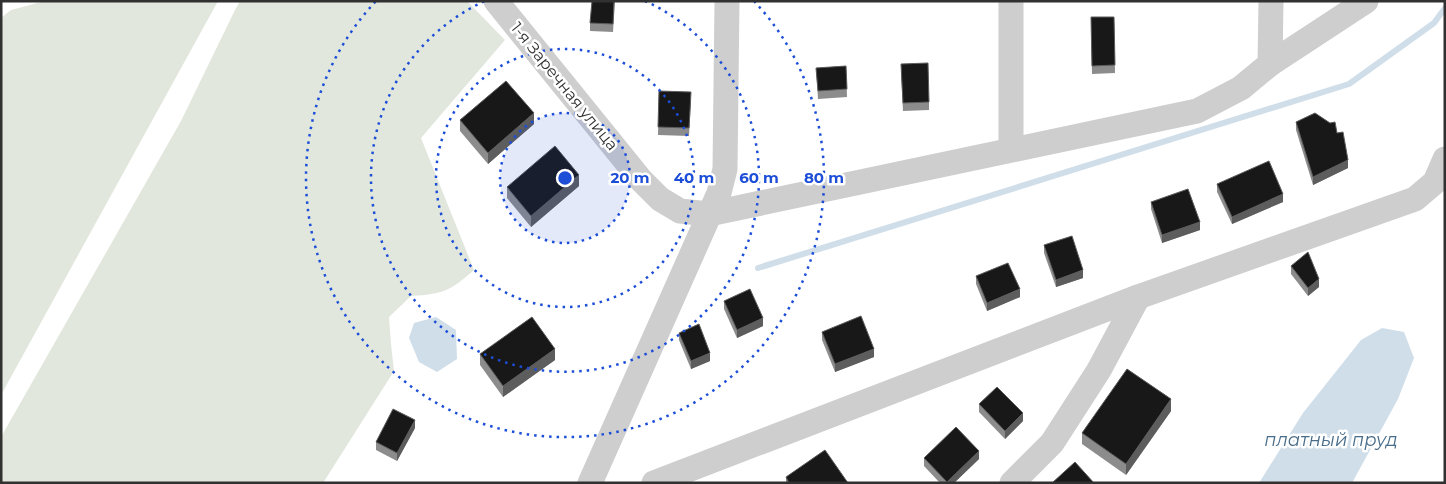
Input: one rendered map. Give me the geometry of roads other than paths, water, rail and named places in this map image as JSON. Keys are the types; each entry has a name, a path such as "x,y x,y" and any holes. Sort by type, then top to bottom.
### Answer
{"street":[{"name":"1-я Заречная улица","path":"496,1 642,180 660,199 680,211 709,214 1197,111 1241,88 1270,64 1366,1"},
{"path":"590,483 719,193 725,169 727,1"},
{"path":"1011,1 1011,149"},
{"path":"1270,64 1271,1"},
{"path":"654,483 1138,297 1415,198 1435,182 1445,159"},
{"path":"1012,483 1052,443 1099,370 1138,297"}],"water":[{"path":"436,317 456,330 457,359 437,372 419,362 409,338 414,323"},
{"name":"платный пруд","path":"1382,328 1404,332 1414,358 1398,399 1352,483 1259,483 1303,413 1361,340"}],"waterway":[{"path":"758,268 1349,84 1434,23 1445,8"}]}
